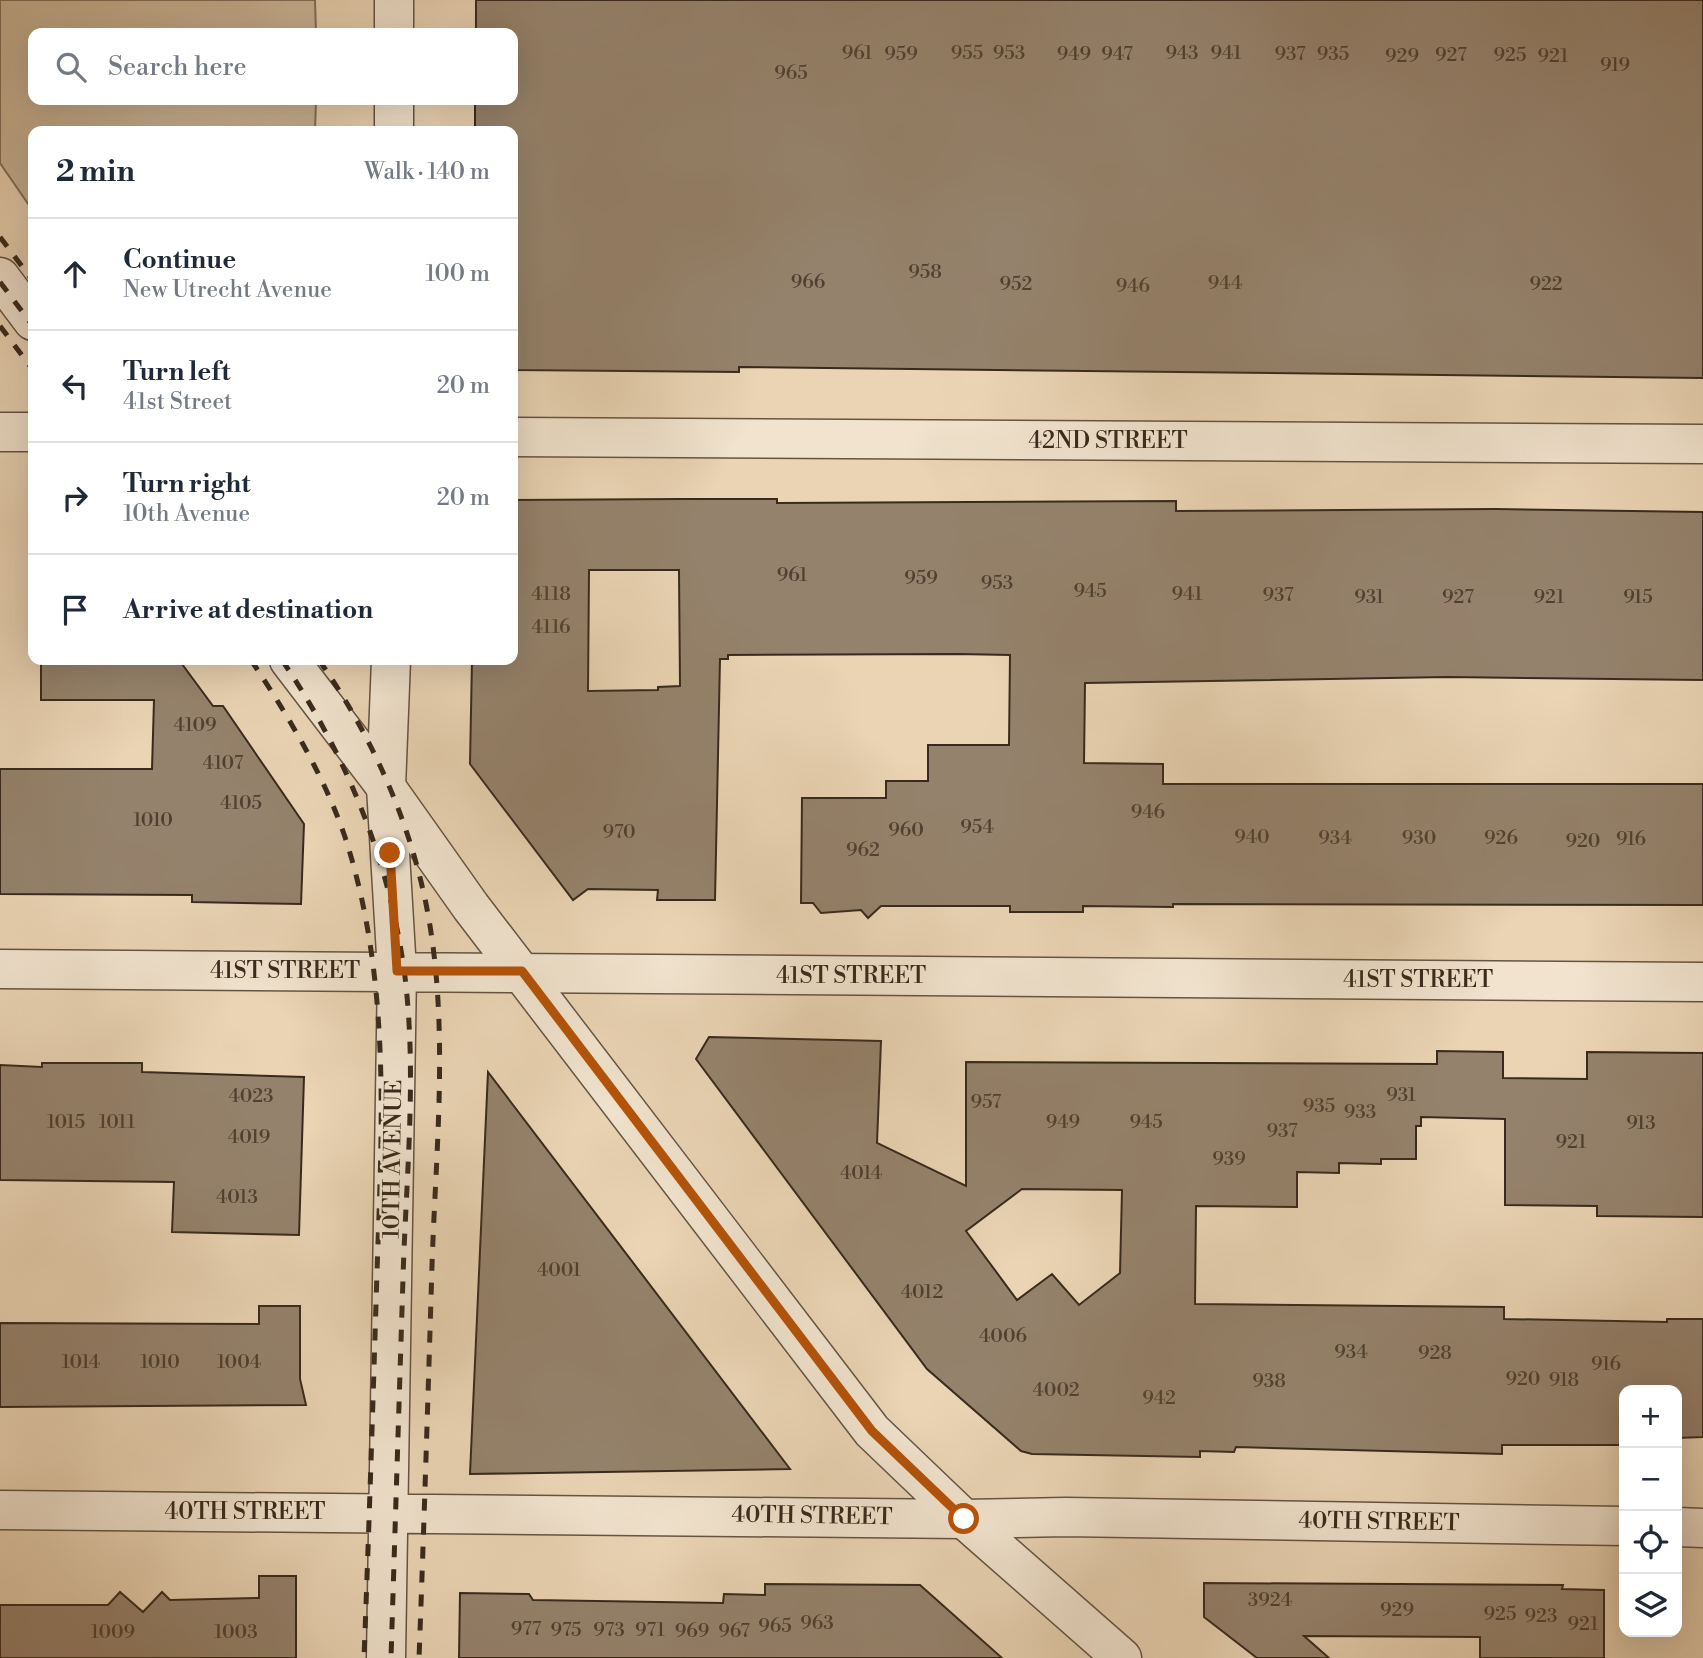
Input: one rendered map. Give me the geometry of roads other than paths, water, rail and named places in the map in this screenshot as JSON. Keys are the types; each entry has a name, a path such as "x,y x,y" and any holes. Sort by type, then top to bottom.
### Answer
{"street":[{"path":"394,0 394,28"},
{"path":"394,105 394,126"},
{"path":"0,277 28,314"},
{"path":"0,432 28,432"},
{"name":"42ND STREET","path":"518,437 1703,444"},
{"path":"293,665 386,787 471,907 872,1431 964,1519 1122,1658"},
{"name":"10TH AVENUE","path":"386,1658 397,971 386,787 391,665"},
{"name":"41ST STREET","path":"0,969 1703,982"},
{"name":"40TH STREET","path":"0,1510 964,1519 1066,1517 1619,1526"},
{"path":"1682,1527 1703,1528"}],"railway":[{"path":"0,237 28,274"},
{"path":"0,282 28,319"},
{"path":"0,326 28,363"},
{"path":"254,665 304,745 327,791 345,837 360,890 377,998 381,1162 364,1658"},
{"path":"285,665 327,734 362,811 389,892 405,977 410,1052 410,1127 391,1658"},
{"path":"322,665 368,741 405,829 423,890 437,983 440,1077 419,1658"}]}
